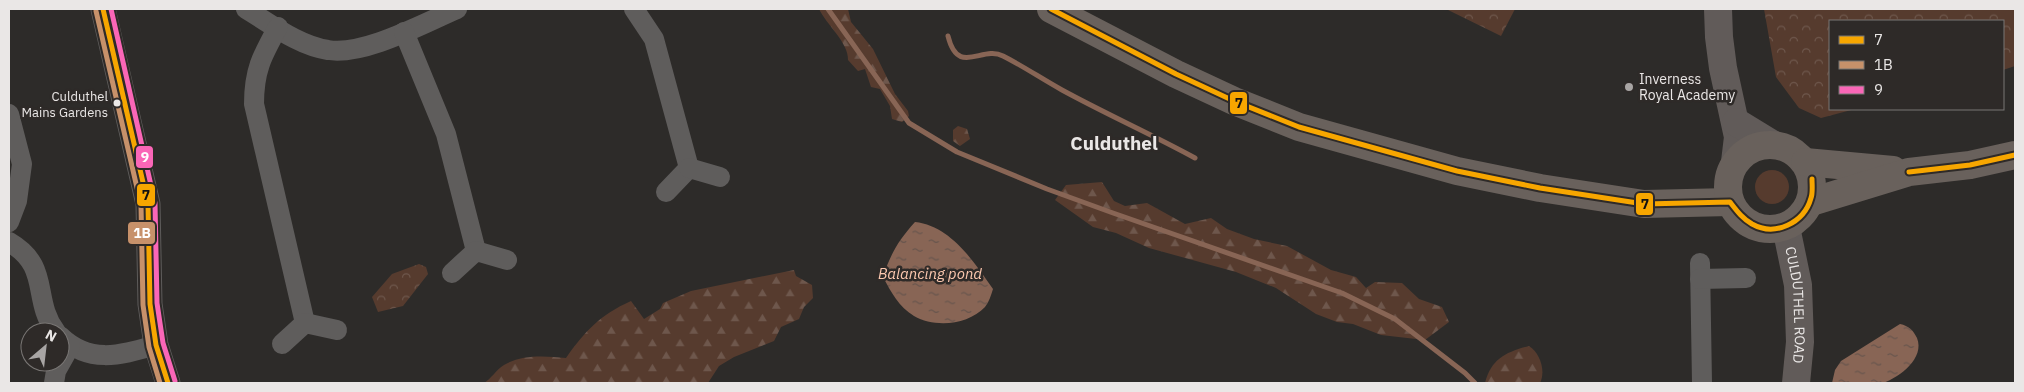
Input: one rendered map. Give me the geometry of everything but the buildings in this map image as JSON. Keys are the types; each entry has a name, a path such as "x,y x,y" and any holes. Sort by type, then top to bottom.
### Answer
{"main road":[{"path":"1051,9 1122,48 1234,101 1299,126 1345,140 1457,171 1540,188 1644,204 1730,202"},
{"path":"1718,9 1723,68 1738,137 1735,162 1728,181 1730,202 1734,211 1751,225 1772,230 1786,227 1797,220 1811,202 1814,189 1805,162 1788,148 1772,144 1736,122"},
{"path":"1735,162 1749,150 1772,144"},
{"path":"1811,202 1909,172 1970,165 2015,155"},
{"path":"1805,162 1909,172"},
{"name":"CULDUTHEL ROAD","path":"1786,227 1798,285 1800,342 1796,383"}],"street":[{"path":"103,9 148,204 150,304 156,345 168,383"},
{"path":"246,9 305,43 328,50 354,50 404,32 457,9"},
{"path":"634,9 654,39 689,168"},
{"path":"278,27 260,59 254,82 254,104 305,323"},
{"path":"404,32 446,134 476,251"},
{"path":"9,114 22,164 17,201 9,222"},
{"path":"689,168 720,177"},
{"path":"666,192 689,168"},
{"path":"9,242 20,249 35,266 44,309 52,322"},
{"path":"476,251 507,260"},
{"path":"452,273 476,251"},
{"path":"1702,383 1700,271 1746,278"},
{"path":"305,323 337,330"},
{"path":"282,344 305,323"},
{"path":"70,343 90,355 121,355 156,345"}],"green space":[{"path":"819,9 848,9 851,22 873,49 895,94 908,111 909,116 902,122 892,119 890,106 880,89 871,87 865,69 858,71 848,60 845,47"},
{"path":"1446,9 1515,9 1501,36"},
{"path":"1764,9 2015,9 2015,66 2004,70 2004,20 1829,20 1829,110 1851,110 1821,118 1799,108 1776,77"},
{"path":"958,126 967,129 970,139 960,146 953,141 953,130"},
{"path":"1772,170 1784,175 1789,187 1784,199 1772,204 1760,199 1755,187 1760,175"},
{"path":"1102,182 1114,201 1125,206 1147,203 1185,224 1211,218 1227,229 1254,239 1287,246 1331,270 1356,277 1366,288 1375,282 1402,283 1419,299 1442,307 1449,322 1425,340 1381,335 1353,324 1337,322 1316,314 1276,288 1236,272 1149,248 1116,233 1093,227 1055,200 1066,185"},
{"path":"419,264 426,267 428,274 403,306 378,312 372,297 392,274"},
{"path":"794,270 796,276 812,285 813,298 804,307 799,319 781,327 774,341 734,357 719,366 708,383 484,383 498,369 511,361 526,357 542,356 566,358 594,325 610,312 631,301 644,319 660,309 663,303 691,291"},
{"path":"1529,346 1536,353 1541,363 1542,378 1540,383 1485,383 1495,362 1513,351"}],"water":[{"name":"Balancing pond","path":"915,222 940,230 950,238 969,257 993,289 985,307 978,313 970,318 951,323 932,322 914,316 896,299 883,277 896,248"},
{"path":"1900,324 1912,331 1919,345 1917,353 1909,366 1897,376 1883,383 1832,383 1835,370 1841,361"}],"waterway":[{"path":"828,9 909,123 957,152 1047,189 1342,293 1395,319 1465,373 1475,383"},
{"path":"948,36 952,48 958,55 964,57 987,54 1003,56 1079,99 1195,158"}],"transit line":[{"name":"7","path":"103,9 148,204 150,304 156,345 168,383"},
{"name":"9","path":"111,9 155,203 157,303 163,343 175,381"},
{"name":"7","path":"1051,9 1176,74 1234,101 1299,127 1457,171 1540,188 1644,204 1730,202 1748,222 1761,228 1770,229 1788,225 1802,214 1812,196 1812,179"},
{"name":"1B","path":"96,11 141,205 143,305 149,347 160,383"},
{"name":"7","path":"1909,172 1970,165 2015,155"}],"place":[{"name":"Inverness Royal Academy","path":"1629,87"},
{"name":"Culduthel Mains Gardens","path":"117,103"}],"district":[{"name":"Culduthel","path":"1114,143"}]}
